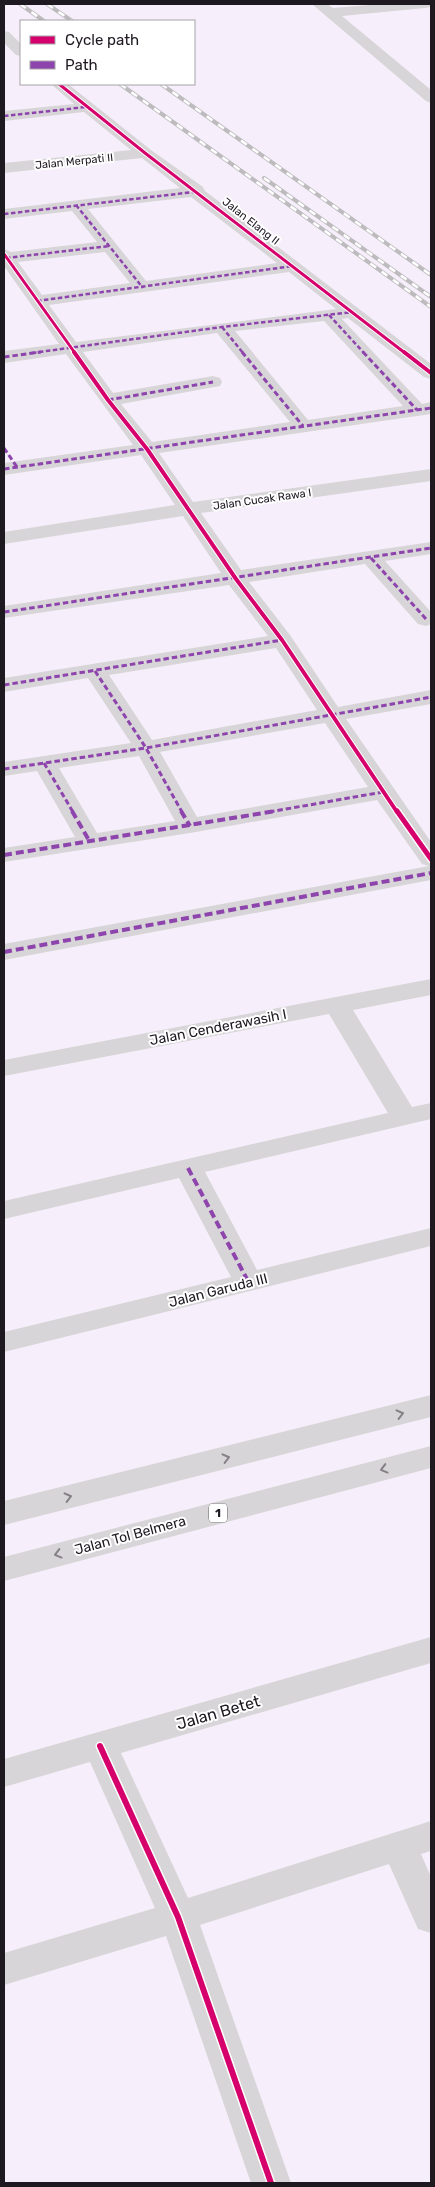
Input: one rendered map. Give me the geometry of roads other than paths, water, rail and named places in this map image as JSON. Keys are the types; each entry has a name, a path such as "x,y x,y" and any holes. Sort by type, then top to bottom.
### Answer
{"main road":[{"path":"324,8 425,4"},
{"path":"324,8 431,98"},
{"path":"4,35 14,50"},
{"name":"Jalan Elang II","path":"60,85 145,153 431,372"},
{"path":"4,116 86,106"},
{"name":"Jalan Merpati II","path":"4,168 145,153"},
{"path":"4,214 197,191"},
{"path":"76,205 143,288"},
{"path":"109,246 5,256 108,400 147,449 236,579 282,640 383,792 431,859"},
{"path":"37,301 293,266"},
{"path":"4,357 70,347 354,312"},
{"path":"329,315 424,409"},
{"path":"222,328 303,426"},
{"path":"108,400 213,382"},
{"path":"4,448 10,468 424,409"},
{"name":"Jalan Cucak Rawa I","path":"4,538 187,509 431,476"},
{"path":"4,612 236,579 431,548"},
{"path":"371,558 430,621"},
{"path":"4,685 282,640"},
{"path":"95,671 146,748 190,826"},
{"path":"4,769 146,748 330,713 431,697"},
{"path":"44,763 90,842"},
{"path":"4,855 190,826 383,792"},
{"path":"4,952 431,873"},
{"name":"Jalan Cenderawasih I","path":"4,1068 431,987"},
{"path":"4,1210 418,1114 337,1005"},
{"path":"188,1168 249,1283"},
{"name":"Jalan Garuda III","path":"4,1342 431,1237"},
{"path":"4,1513 431,1406"},
{"name":"Jalan Tol Belmera","path":"4,1568 431,1457"},
{"name":"Jalan Betet","path":"4,1773 431,1650"},
{"path":"100,1746 178,1917 271,2183"},
{"path":"4,1969 178,1917 415,1841 431,1918"}],"railway":[{"path":"20,4 43,20"},
{"path":"47,4 71,20"},
{"path":"121,85 431,307"},
{"path":"162,85 431,275"},
{"path":"264,178 431,297"}]}
